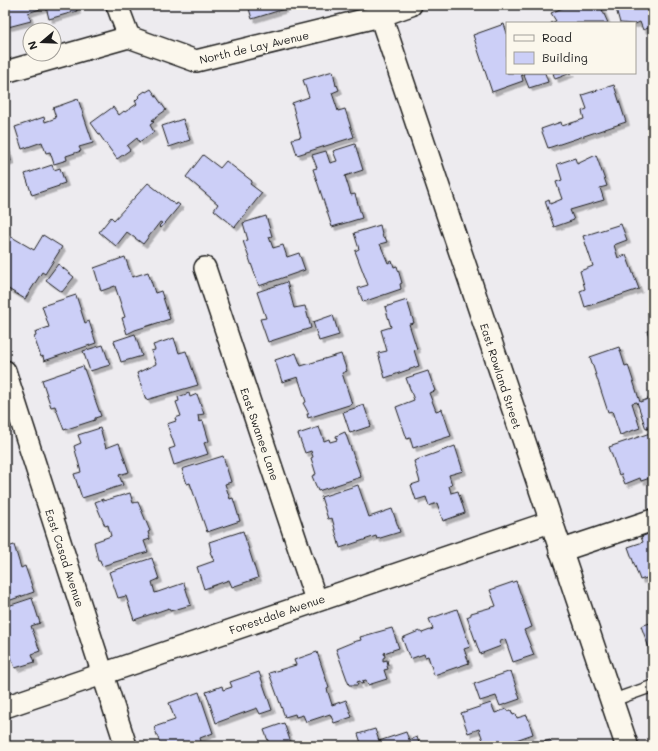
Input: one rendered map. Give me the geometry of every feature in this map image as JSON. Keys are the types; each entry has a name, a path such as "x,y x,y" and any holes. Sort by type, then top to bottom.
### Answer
{"main road":[{"name":"East Rowland Street","path":"378,10 627,746"}],"street":[{"path":"5,72 128,37 118,5"},
{"name":"North de Lay Avenue","path":"128,37 196,62 378,10 411,5"},
{"name":"East Swanee Lane","path":"205,268 316,600"},
{"name":"East Casad Avenue","path":"5,370 126,746"},
{"path":"560,551 653,520"},
{"name":"Forestdale Avenue","path":"5,708 316,600 550,522"}],"lane":[{"path":"612,701 653,686"}],"building":[{"path":"5,5 75,5 77,11 49,19 46,7 28,13 31,21 22,22 22,23 8,27 5,18"},
{"path":"248,5 291,5 283,8 284,9 252,19"},
{"path":"569,5 600,5 608,22 553,22 556,21 551,13"},
{"path":"615,5 653,5 653,26 643,30 640,22 636,24 636,22 620,22"},
{"path":"504,24 506,30 506,74 521,74 523,81 492,92 473,35"},
{"path":"333,71 336,86 337,85 339,90 332,93 338,111 345,109 354,137 297,155 292,139 301,137 292,103 309,97 303,80"},
{"path":"523,74 545,74 548,82 529,88"},
{"path":"553,74 568,74 555,79"},
{"path":"614,85 626,122 548,148 541,129 561,122 562,126 584,119 582,111 587,109 582,95"},
{"path":"151,89 166,110 152,120 154,122 150,125 154,132 139,142 137,138 127,146 130,150 117,159 91,123 113,107 119,115 124,111 125,112 137,104 135,101 139,97 138,96"},
{"path":"78,99 93,143 79,147 81,151 66,156 67,160 54,164 50,152 46,153 42,142 22,149 15,127 44,117 45,122 56,118 53,108"},
{"path":"183,119 190,140 169,147 162,126"},
{"path":"5,143 11,161 5,163"},
{"path":"355,144 363,170 345,176 351,195 355,194 362,218 332,227 313,169 317,168 312,155 326,151 330,163 337,161 333,151"},
{"path":"203,155 220,168 226,161 252,181 250,184 262,193 235,227 214,210 218,204 186,177"},
{"path":"596,155 607,186 600,188 604,200 570,210 574,220 554,227 545,201 549,199 550,204 562,199 556,182 562,180 557,164 575,158 577,164"},
{"path":"52,165 54,170 60,168 65,183 32,195 25,174"},
{"path":"148,183 176,205 177,203 180,205 161,228 159,226 162,223 160,222 143,244 127,232 116,246 99,232 111,217 114,220"},
{"path":"266,216 272,236 269,237 273,248 283,245 287,257 299,253 305,270 259,286 243,241 248,240 243,223"},
{"path":"621,224 627,240 614,245 618,258 626,255 639,289 585,307 580,291 585,289 580,271 593,266 583,236"},
{"path":"380,225 383,238 385,237 387,242 380,244 388,263 392,261 394,267 397,266 402,283 400,284 401,289 363,302 358,288 368,285 355,251 359,249 354,233"},
{"path":"43,235 62,247 45,274 42,272 25,299 5,287 5,245 10,236 34,250"},
{"path":"125,257 132,277 148,272 155,293 161,291 170,319 127,334 122,318 125,317 115,286 101,291 94,268"},
{"path":"58,264 74,277 62,292 46,280"},
{"path":"287,282 294,308 305,306 311,328 268,342 260,319 266,318 257,292"},
{"path":"76,295 85,323 89,321 96,343 44,361 43,356 41,357 34,337 36,336 35,332 49,327 42,306"},
{"path":"407,300 414,323 409,324 417,349 414,350 419,366 385,378 378,353 387,351 381,330 391,327 385,307"},
{"path":"333,315 339,335 319,341 313,322"},
{"path":"653,329 653,346 647,331"},
{"path":"135,334 142,356 121,362 114,341"},
{"path":"174,338 179,353 186,351 198,385 146,400 137,373 156,364 151,351 155,350 153,345"},
{"path":"103,345 110,365 90,371 83,351"},
{"path":"619,347 625,366 628,365 640,402 653,397 653,426 646,429 637,402 632,403 640,428 620,435 612,411 608,412 590,357"},
{"path":"296,353 301,366 341,354 347,371 342,373 352,404 308,418 307,414 309,414 303,403 306,402 298,377 282,382 275,360"},
{"path":"83,366 101,416 95,418 95,420 64,430 55,406 51,407 42,380"},
{"path":"428,371 435,391 429,393 436,411 442,409 451,436 413,448 410,438 407,439 396,407 414,400 406,378"},
{"path":"189,393 190,397 197,394 204,414 198,415 199,422 203,421 209,441 204,443 208,454 174,465 169,449 175,447 167,424 176,421 175,418 181,416 176,402 179,401 178,397"},
{"path":"364,405 371,426 350,433 343,412"},
{"path":"319,427 324,441 329,439 330,442 337,440 336,436 345,432 361,477 318,491 312,476 316,474 311,458 313,457 311,451 305,453 298,434"},
{"path":"100,428 106,448 119,443 129,472 119,475 123,485 82,498 74,474 81,472 74,446 81,443 78,435"},
{"path":"653,432 653,477 641,481 640,478 625,484 621,474 619,475 609,447"},
{"path":"455,446 463,471 449,475 452,485 449,486 451,493 458,491 465,513 443,521 437,503 429,506 426,497 416,500 411,485 420,482 414,461"},
{"path":"223,456 231,482 225,484 230,499 233,498 240,521 207,532 190,483 187,484 182,469"},
{"path":"358,485 369,517 392,509 400,532 377,539 376,536 340,548 332,518 328,519 321,497"},
{"path":"130,493 133,503 138,502 150,531 148,532 150,539 144,541 148,552 102,566 100,560 98,560 94,542 111,536 108,525 105,526 95,502"},
{"path":"243,531 258,578 232,587 229,580 204,589 197,567 214,561 210,552 209,542"},
{"path":"653,532 653,576 640,580 628,547 643,542 641,537"},
{"path":"14,545 21,568 25,566 34,592 5,602 5,548"},
{"path":"152,558 159,579 152,582 155,593 184,583 191,605 170,611 169,608 134,620 126,596 118,598 109,572"},
{"path":"516,581 532,627 524,630 534,655 513,662 505,639 499,642 501,646 480,654 467,617 471,615 471,613 496,606 490,590"},
{"path":"32,598 40,623 31,626 40,651 32,654 35,662 15,668 8,649 5,650 5,607"},
{"path":"457,609 470,647 464,649 469,663 434,675 428,656 425,657 424,654 410,659 402,638 419,631 422,633 433,629 429,619"},
{"path":"653,622 653,655 652,656 641,626"},
{"path":"392,628 399,648 384,653 385,657 383,658 383,661 387,660 388,665 388,669 384,670 387,679 368,685 366,680 362,681 364,683 361,684 360,681 357,682 358,685 349,685 336,649 361,640 360,637"},
{"path":"317,652 329,688 327,689 332,705 346,700 352,717 334,723 330,714 306,722 303,715 296,717 295,714 285,717 269,673 296,665 294,660"},
{"path":"511,671 520,699 500,706 496,696 480,701 474,684"},
{"path":"259,672 272,710 260,714 257,708 216,723 206,692 222,686 223,690 232,687 230,682"},
{"path":"199,692 213,733 200,738 202,746 161,746 154,727 175,720 169,703"},
{"path":"491,703 495,713 507,709 508,711 511,710 513,715 516,714 517,718 527,715 533,734 499,746 485,746 479,729 468,733 461,713"},
{"path":"284,723 291,743 282,746 270,746 264,730"},
{"path":"375,729 379,741 406,732 409,740 417,737 420,746 362,746 358,734"},
{"path":"550,740 552,746 534,746 534,745"}]}
